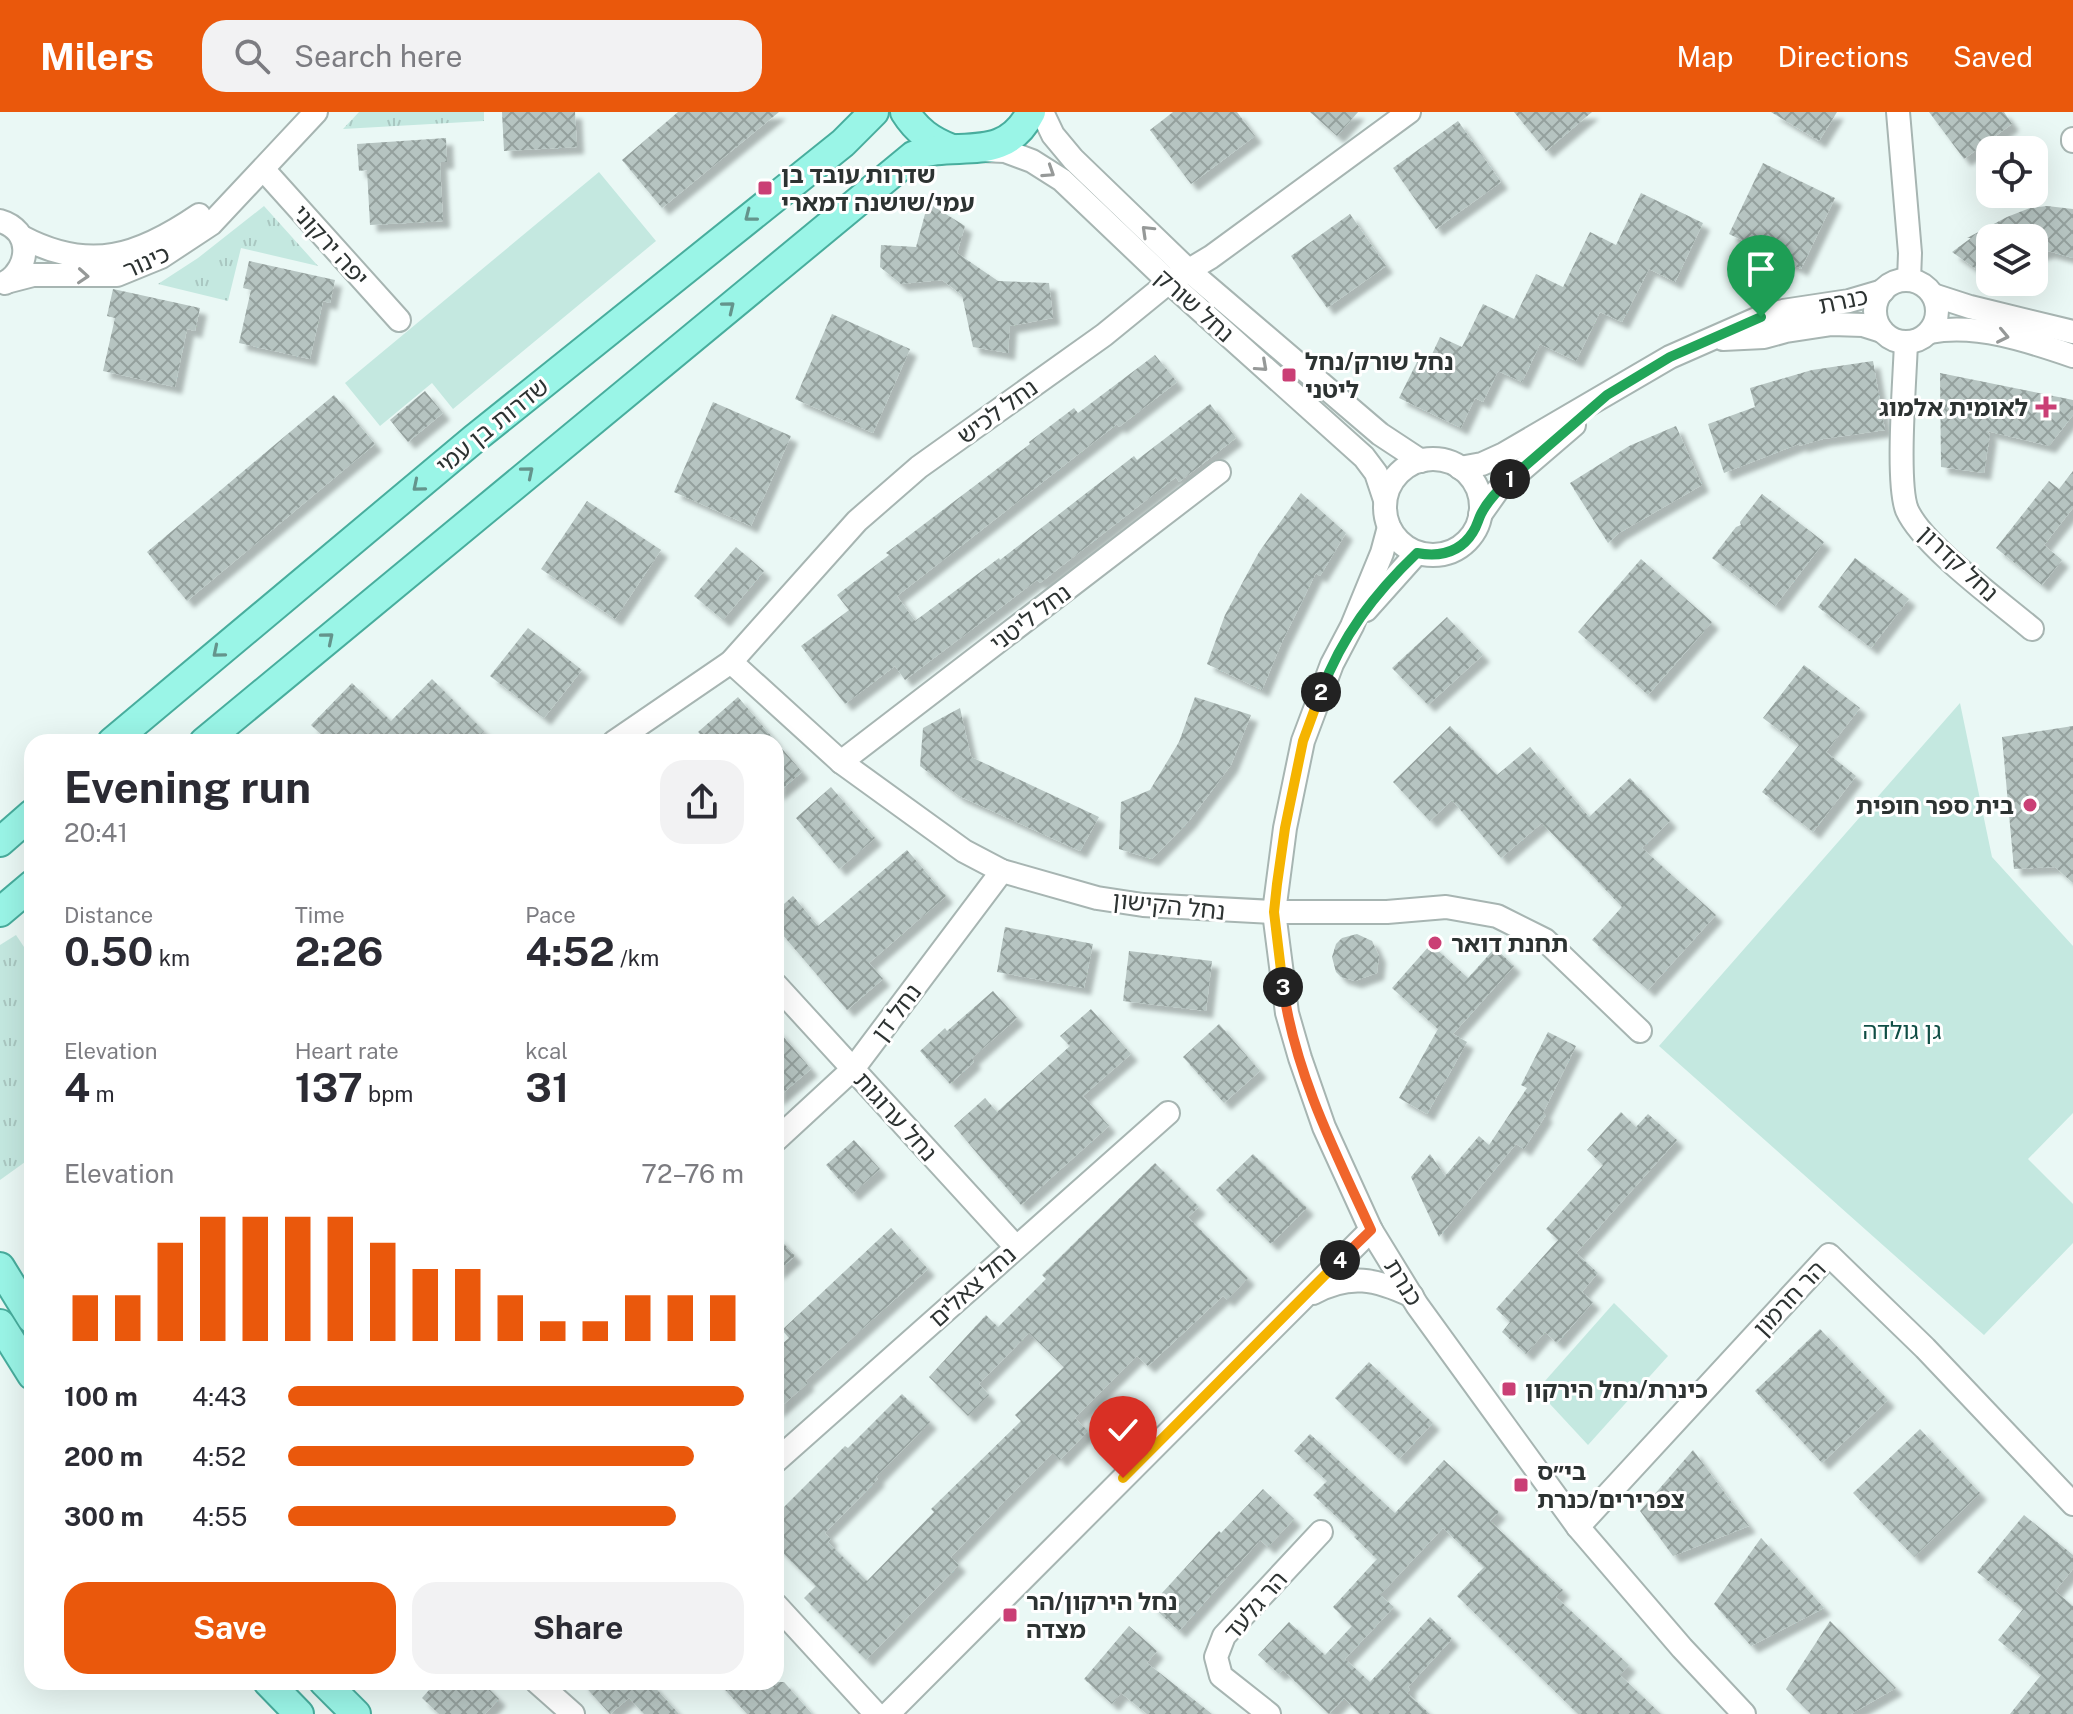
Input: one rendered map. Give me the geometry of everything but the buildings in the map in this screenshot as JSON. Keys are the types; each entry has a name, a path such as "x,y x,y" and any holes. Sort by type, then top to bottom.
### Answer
{"main road":[{"name":"שדרות בן עמי","path":"122,734 474,439 843,143 874,112"},
{"path":"905,112 917,129 933,142 964,149"},
{"path":"214,734 913,156 928,150 996,144 1014,134 1031,112"},
{"path":"0,842 24,821"},
{"path":"0,912 24,892"},
{"path":"0,1267 24,1306"},
{"path":"0,1324 24,1362"},
{"path":"276,1690 299,1714"},
{"path":"332,1690 356,1714"}],"street":[{"name":"כינור","path":"3,283 33,275 117,275 138,268 211,224 316,112"},
{"name":"נחל שורק","path":"1042,112 1053,135 1178,276 1364,457 1376,473 1385,500"},
{"name":"נחל לכיש","path":"626,734 731,662 857,521 889,491 1104,335 1178,276 1211,257 1409,112"},
{"path":"1898,112 1910,253 1909,280"},
{"name":"נחל שורק","path":"964,149 1005,151 1032,161 1062,180 1178,276 1380,434 1421,461"},
{"name":"כינור","path":"0,221 41,248 93,259 128,252 181,227 262,172"},
{"name":"יפה ירקוני","path":"262,172 399,320"},
{"path":"3,283 14,277 25,259 22,237"},
{"path":"1930,332 1937,314 1933,295 1927,288 1909,280 1899,281 1883,291 1875,311 1882,331 1896,341 1914,342 1930,332 1944,329 1985,332 2073,356"},
{"name":"כנרת","path":"1421,461 1448,462 1460,468 1482,464 1670,357 1761,317 1849,301 1883,291"},
{"path":"1933,295 2073,332"},
{"name":"כנרת","path":"1714,340 1764,337 1832,324 1863,325 1882,331"},
{"name":"נחל קדרון","path":"1906,342 1902,476 1906,507 1920,533 2032,629"},
{"name":"כנרת","path":"1352,626 1417,553 1431,556 1457,549 1476,528 1480,515 1497,491 1607,395"},
{"path":"1385,500 1397,475 1421,461"},
{"path":"1460,468 1477,489 1480,515"},
{"name":"נחל ליטני","path":"841,762 1219,472"},
{"name":"כנרת","path":"1385,500 1389,527 1382,553 1352,626 1332,664 1303,741 1285,828 1274,912 1287,1013 1300,1058 1324,1127 1371,1230 1412,1296 1578,1527 1682,1648 1744,1714"},
{"path":"1389,527 1396,538 1417,553"},
{"name":"נחל הקישון","path":"731,662 841,762 964,851 1002,871 1097,898 1143,905 1274,912 1387,912 1446,907 1497,916 1545,940 1640,1031"},
{"name":"נחל דן","path":"784,1133 853,1069 1002,871"},
{"name":"נחל ערוגות","path":"784,994 1016,1247"},
{"name":"נחל צאלים","path":"784,1454 1168,1113"},
{"path":"888,1714 1371,1230"},
{"name":"הר חרמון","path":"1578,1527 1829,1255 1925,1348 2073,1504"},
{"path":"1302,1299 1330,1284 1358,1279 1385,1283 1412,1296"},
{"name":"הר גלעד","path":"1269,1714 1221,1676 1216,1657 1224,1636 1321,1532"},
{"path":"784,1614 876,1714"},
{"path":"546,1690 573,1714"}],"green space":[{"path":"359,112 484,112 484,121 343,129"},
{"path":"599,172 656,241 453,409 432,383 380,426 345,383"},
{"path":"264,206 318,266 241,248 228,301 158,284 198,258"},
{"name":"גן גולדה","path":"1960,703 1992,857 2073,946 2073,1113 2028,1159 2073,1204 2073,1243 1984,1335 1659,1046"},
{"path":"16,935 24,947 24,1163 0,1180 0,945"},
{"path":"1614,1303 1668,1356 1588,1445 1537,1390"}],"place":[{"name":"שדרות עובד בן עמי/שושנה דמארי","path":"765,188"},
{"name":"נחל שורק/נחל ליטני","path":"1289,375"},
{"name":"לאומית אלמוג","path":"2046,407"},
{"name":"בית ספר חופית","path":"2030,805"},
{"name":"תחנת דואר","path":"1435,943"},
{"name":"כינרת/נחל הירקון","path":"1509,1389"},
{"name":"בי״ס צפרירים/כנרת","path":"1521,1485"},
{"name":"נחל הירקון/הר מצדה","path":"1010,1615"}],"route":[{"path":"1123,1478 1371,1230 1324,1127 1300,1058 1287,1013 1274,912 1285,828 1303,741 1332,664 1352,626 1417,553 1431,556 1444,554 1468,540 1480,515 1497,491 1607,395 1670,357 1761,317"}]}
